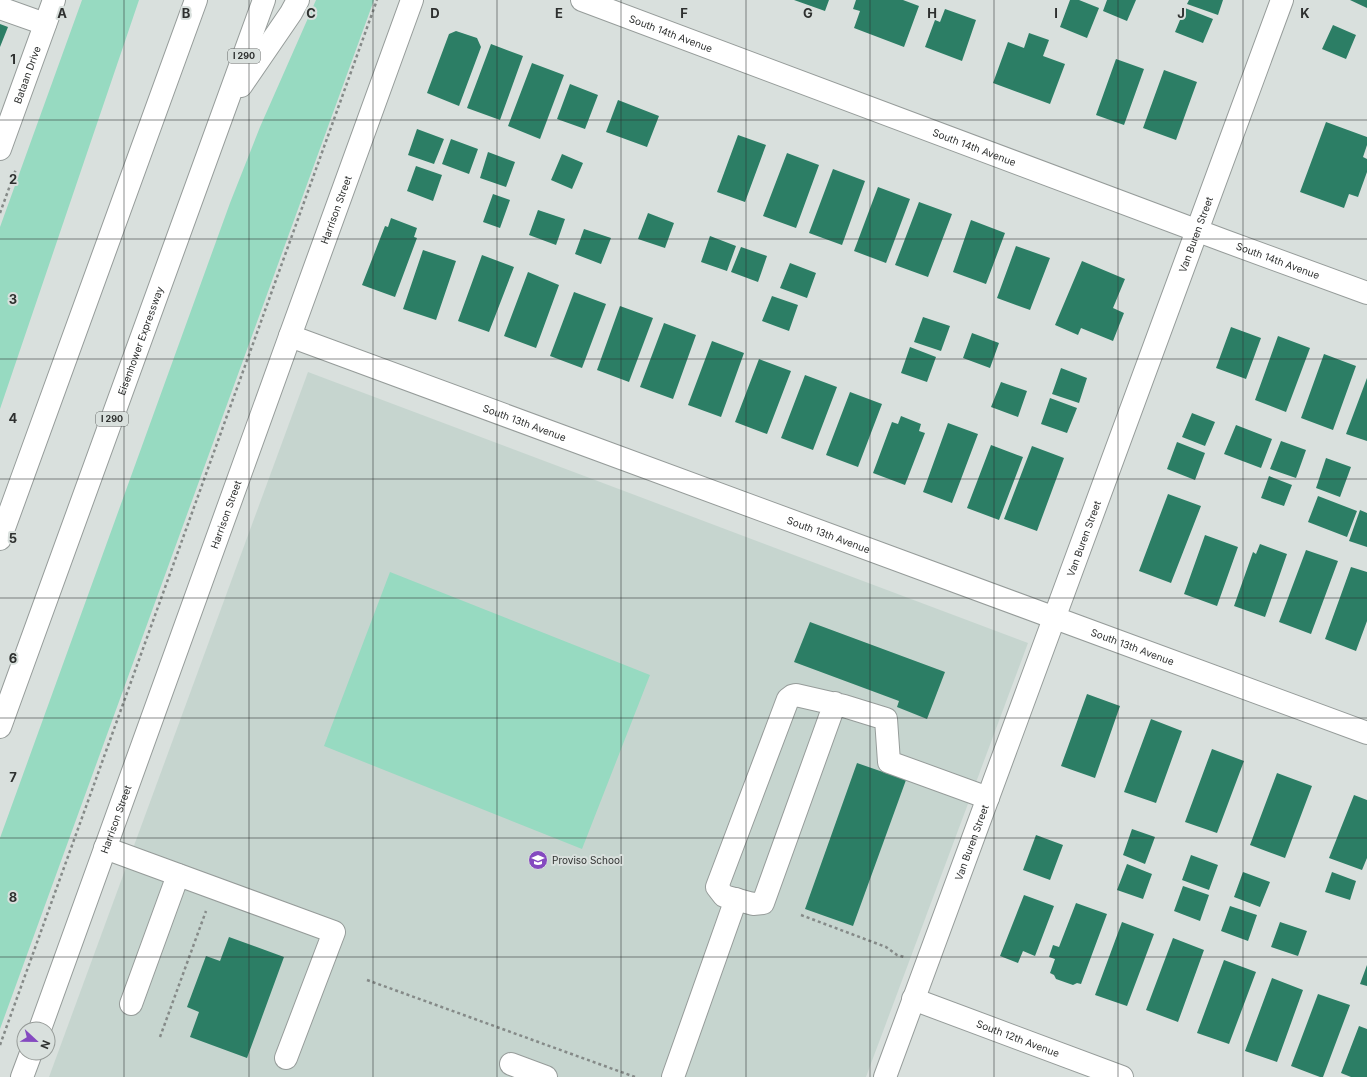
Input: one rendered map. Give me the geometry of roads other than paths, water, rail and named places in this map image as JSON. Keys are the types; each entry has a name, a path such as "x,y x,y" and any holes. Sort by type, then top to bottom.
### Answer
{"main road":[{"name":"Bataan Drive","path":"0,149 54,0"},
{"path":"0,539 196,0"},
{"name":"Eisenhower Expressway","path":"0,727 264,0"},
{"path":"223,112 291,13 298,0"},
{"name":"Harrison Street","path":"43,1021 412,0"},
{"name":"South 14th Avenue","path":"582,0 1367,293"},
{"name":"Van Buren Street","path":"885,1077 1282,0"},
{"path":"0,8 45,24"},
{"name":"South 13th Avenue","path":"290,336 1367,732"},
{"path":"835,703 764,903 753,904 724,896 717,887 788,699 792,696 796,695 835,703 886,719 889,762 988,798"},
{"path":"105,848 334,932 286,1058"},
{"path":"131,1004 178,875"},
{"path":"673,1077 736,899"},
{"name":"South 12th Avenue","path":"913,999 1122,1077"},
{"path":"22,1077 28,1061"},
{"path":"511,1064 546,1077"}],"place":[{"name":"Proviso School","path":"538,860"}]}
